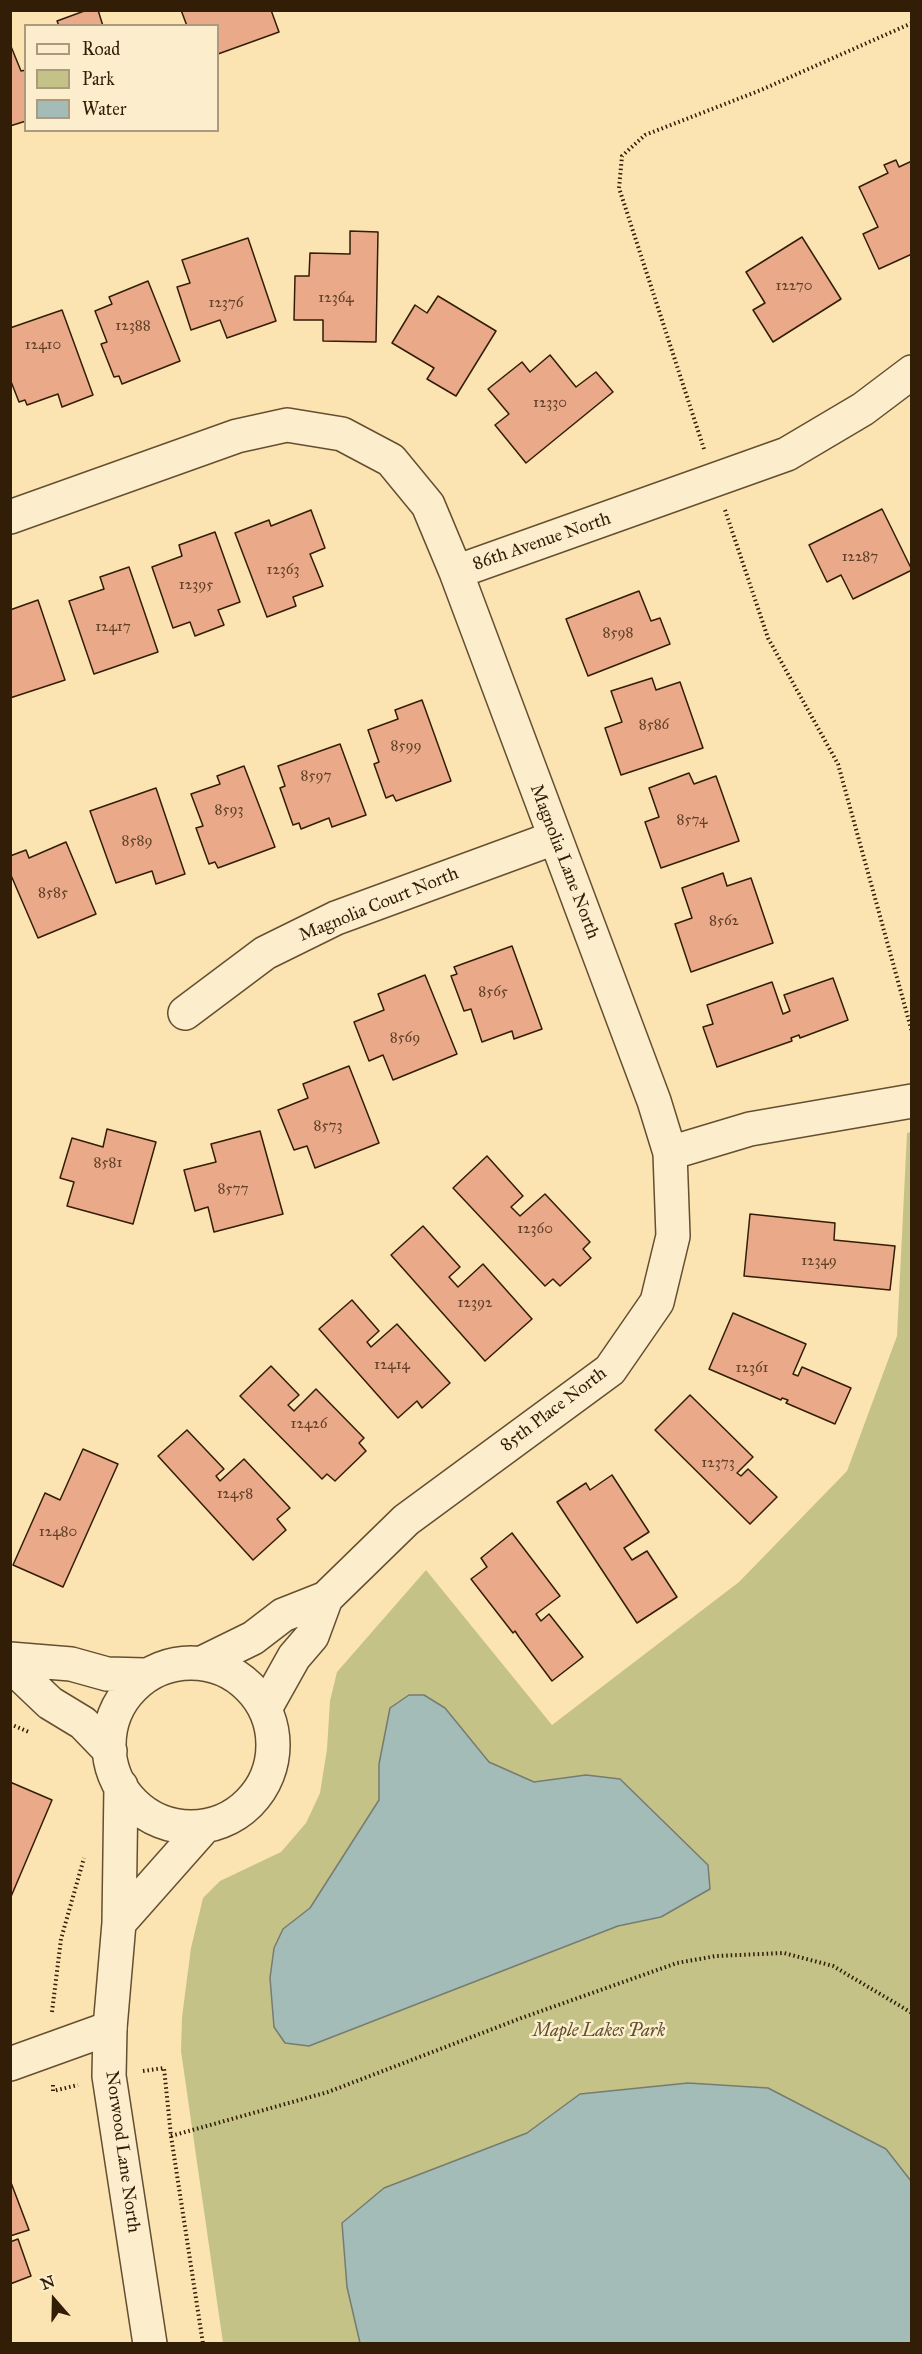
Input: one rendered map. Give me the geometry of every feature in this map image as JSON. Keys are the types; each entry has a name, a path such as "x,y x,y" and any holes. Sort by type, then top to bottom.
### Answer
{"street":[{"name":"86th Avenue North","path":"10,517 237,436 287,425 342,434 391,460 428,504 456,572 787,454 863,409 912,372"},
{"name":"Magnolia Lane North","path":"456,572 654,1101 670,1153"},
{"name":"Magnolia Court North","path":"185,1013 265,953 336,918 554,838"},
{"path":"670,1153 750,1130 912,1101"},
{"name":"85th Place North","path":"202,1663 254,1638 282,1615 326,1598 406,1520 610,1370 657,1302 673,1236 670,1153"},
{"name":"85th Place North","path":"266,1707 294,1657 312,1636 326,1598"},
{"path":"10,1659 71,1664 107,1674 146,1675"},
{"path":"202,1663 239,1677 266,1707 274,1745 265,1783 239,1813 204,1827 165,1824 132,1804 111,1771 108,1735 120,1701 146,1675 173,1664 202,1663"},
{"path":"10,1665 50,1703 83,1723 110,1750"},
{"name":"Norwood Lane North","path":"121,1786 119,1923 110,2028 109,2076 150,2343"},
{"path":"119,1923 204,1827"},
{"path":"10,2064 110,2028"}],"path":[{"path":"10,1724 35,1735"},
{"path":"52,2005 61,1939 85,1852"},
{"path":"171,2136 328,2092 524,2017 687,1961 716,1956 784,1953 833,1966 912,2013"},
{"path":"164,2068 171,2136 203,2343"}],"green space":[{"name":"Maple Lakes Park","path":"911,1132 911,2343 223,2343 181,2051 182,2017 191,1948 203,1898 220,1881 281,1852 306,1823 320,1793 327,1749 330,1701 337,1672 426,1570 552,1725 739,1582 847,1471 897,1336 907,1133"}],"water":[{"path":"409,1695 424,1695 445,1708 489,1762 534,1782 586,1775 620,1779 708,1865 710,1889 661,1917 618,1926 309,2046 285,2043 274,2027 270,1978 274,1948 283,1929 310,1908 379,1800 379,1764 390,1708"},
{"path":"688,2083 768,2088 886,2149 911,2181 911,2343 360,2343 347,2287 342,2223 384,2188 527,2133 580,2094"}],"building":[{"path":"87,10 98,10 102,24 58,24 57,21"},
{"path":"181,10 271,10 279,32 219,54 219,24 186,24"},
{"path":"10,44 21,71 24,70 24,122 10,126"},
{"path":"896,160 899,167 912,161 912,254 879,269 863,234 878,227 859,187 888,173 884,165"},
{"path":"350,231 378,232 376,342 323,341 323,320 294,320 295,276 309,276 310,253 350,254"},
{"path":"802,237 841,299 773,342 753,310 765,303 746,272"},
{"path":"248,238 276,321 227,338 220,320 191,330 177,287 190,283 182,260"},
{"path":"148,281 180,361 122,384 119,376 114,377 101,344 107,342 95,311 112,304 109,297"},
{"path":"438,296 496,331 456,396 427,379 434,368 392,343 415,305 427,313"},
{"path":"62,310 93,395 62,407 58,394 27,405 25,400 19,402 10,379 10,328"},
{"path":"550,355 576,387 596,372 613,392 526,463 495,425 509,414 488,389 522,362 530,372"},
{"path":"882,509 912,570 853,599 841,575 827,582 809,545"},
{"path":"311,510 325,548 310,554 323,586 293,597 296,606 267,617 235,533 269,520 271,526"},
{"path":"215,532 240,602 218,610 224,625 195,636 190,622 173,628 152,567 182,556 179,545"},
{"path":"129,567 158,652 94,674 69,601 104,589 100,577"},
{"path":"639,591 651,621 660,618 670,644 588,676 566,619"},
{"path":"38,600 65,680 10,698 10,610"},
{"path":"652,678 656,690 680,682 703,748 621,775 605,728 622,722 611,691"},
{"path":"422,700 451,781 396,801 393,795 386,798 374,764 379,762 368,730 398,719 395,710"},
{"path":"340,744 366,815 332,827 329,818 301,829 299,823 293,825 280,788 285,786 278,766"},
{"path":"244,766 275,847 218,868 215,862 209,864 196,828 203,826 191,794 220,784 217,776"},
{"path":"689,773 694,784 716,776 739,841 661,868 645,822 659,817 649,788"},
{"path":"156,788 185,874 156,884 152,871 116,883 90,811"},
{"path":"66,842 96,914 38,938 10,873 10,856 26,850 29,858"},
{"path":"723,873 727,886 751,878 773,943 691,972 675,924 692,918 682,888"},
{"path":"512,946 542,1029 514,1039 512,1031 482,1042 471,1009 464,1011 451,976 457,974 454,967"},
{"path":"425,975 457,1054 393,1080 383,1055 369,1061 354,1022 384,1010 378,994"},
{"path":"833,978 848,1020 800,1038 799,1035 791,1038 792,1041 717,1067 703,1027 713,1024 707,1005 772,982 783,1014 790,1011 784,995"},
{"path":"349,1066 379,1143 315,1168 307,1146 294,1150 278,1110 308,1098 303,1084"},
{"path":"107,1129 156,1142 133,1224 67,1206 74,1182 60,1178 72,1138 103,1147"},
{"path":"260,1131 283,1214 214,1232 208,1207 195,1211 184,1170 216,1162 211,1144"},
{"path":"487,1156 523,1196 511,1207 520,1216 545,1194 590,1242 583,1249 591,1258 560,1286 553,1279 545,1286 453,1188"},
{"path":"750,1214 835,1223 834,1240 895,1246 890,1290 744,1276"},
{"path":"423,1226 460,1267 449,1277 458,1287 483,1264 532,1319 485,1361 391,1255"},
{"path":"352,1300 379,1331 367,1342 371,1347 397,1324 450,1383 422,1408 417,1401 398,1418 319,1329"},
{"path":"733,1313 806,1344 793,1374 798,1376 802,1367 851,1388 835,1424 786,1403 788,1400 782,1398 781,1400 709,1369"},
{"path":"271,1366 299,1395 288,1405 294,1411 316,1389 364,1438 359,1443 366,1451 335,1481 327,1474 322,1479 240,1396"},
{"path":"690,1395 753,1457 737,1473 741,1476 748,1469 777,1497 750,1524 655,1430"},
{"path":"187,1430 224,1469 216,1476 220,1481 244,1459 290,1508 277,1519 286,1530 253,1560 158,1456"},
{"path":"83,1449 118,1464 63,1587 13,1565 45,1493 60,1500"},
{"path":"612,1475 649,1532 624,1548 632,1560 647,1551 677,1597 637,1623 557,1502 586,1483 590,1490"},
{"path":"512,1533 560,1596 536,1614 541,1621 549,1614 583,1657 552,1681 515,1631 513,1633 471,1579 487,1567 481,1558"},
{"path":"10,1782 52,1800 10,1899"},
{"path":"10,2180 29,2230 10,2236"},
{"path":"18,2239 31,2276 10,2284 10,2242"}]}
